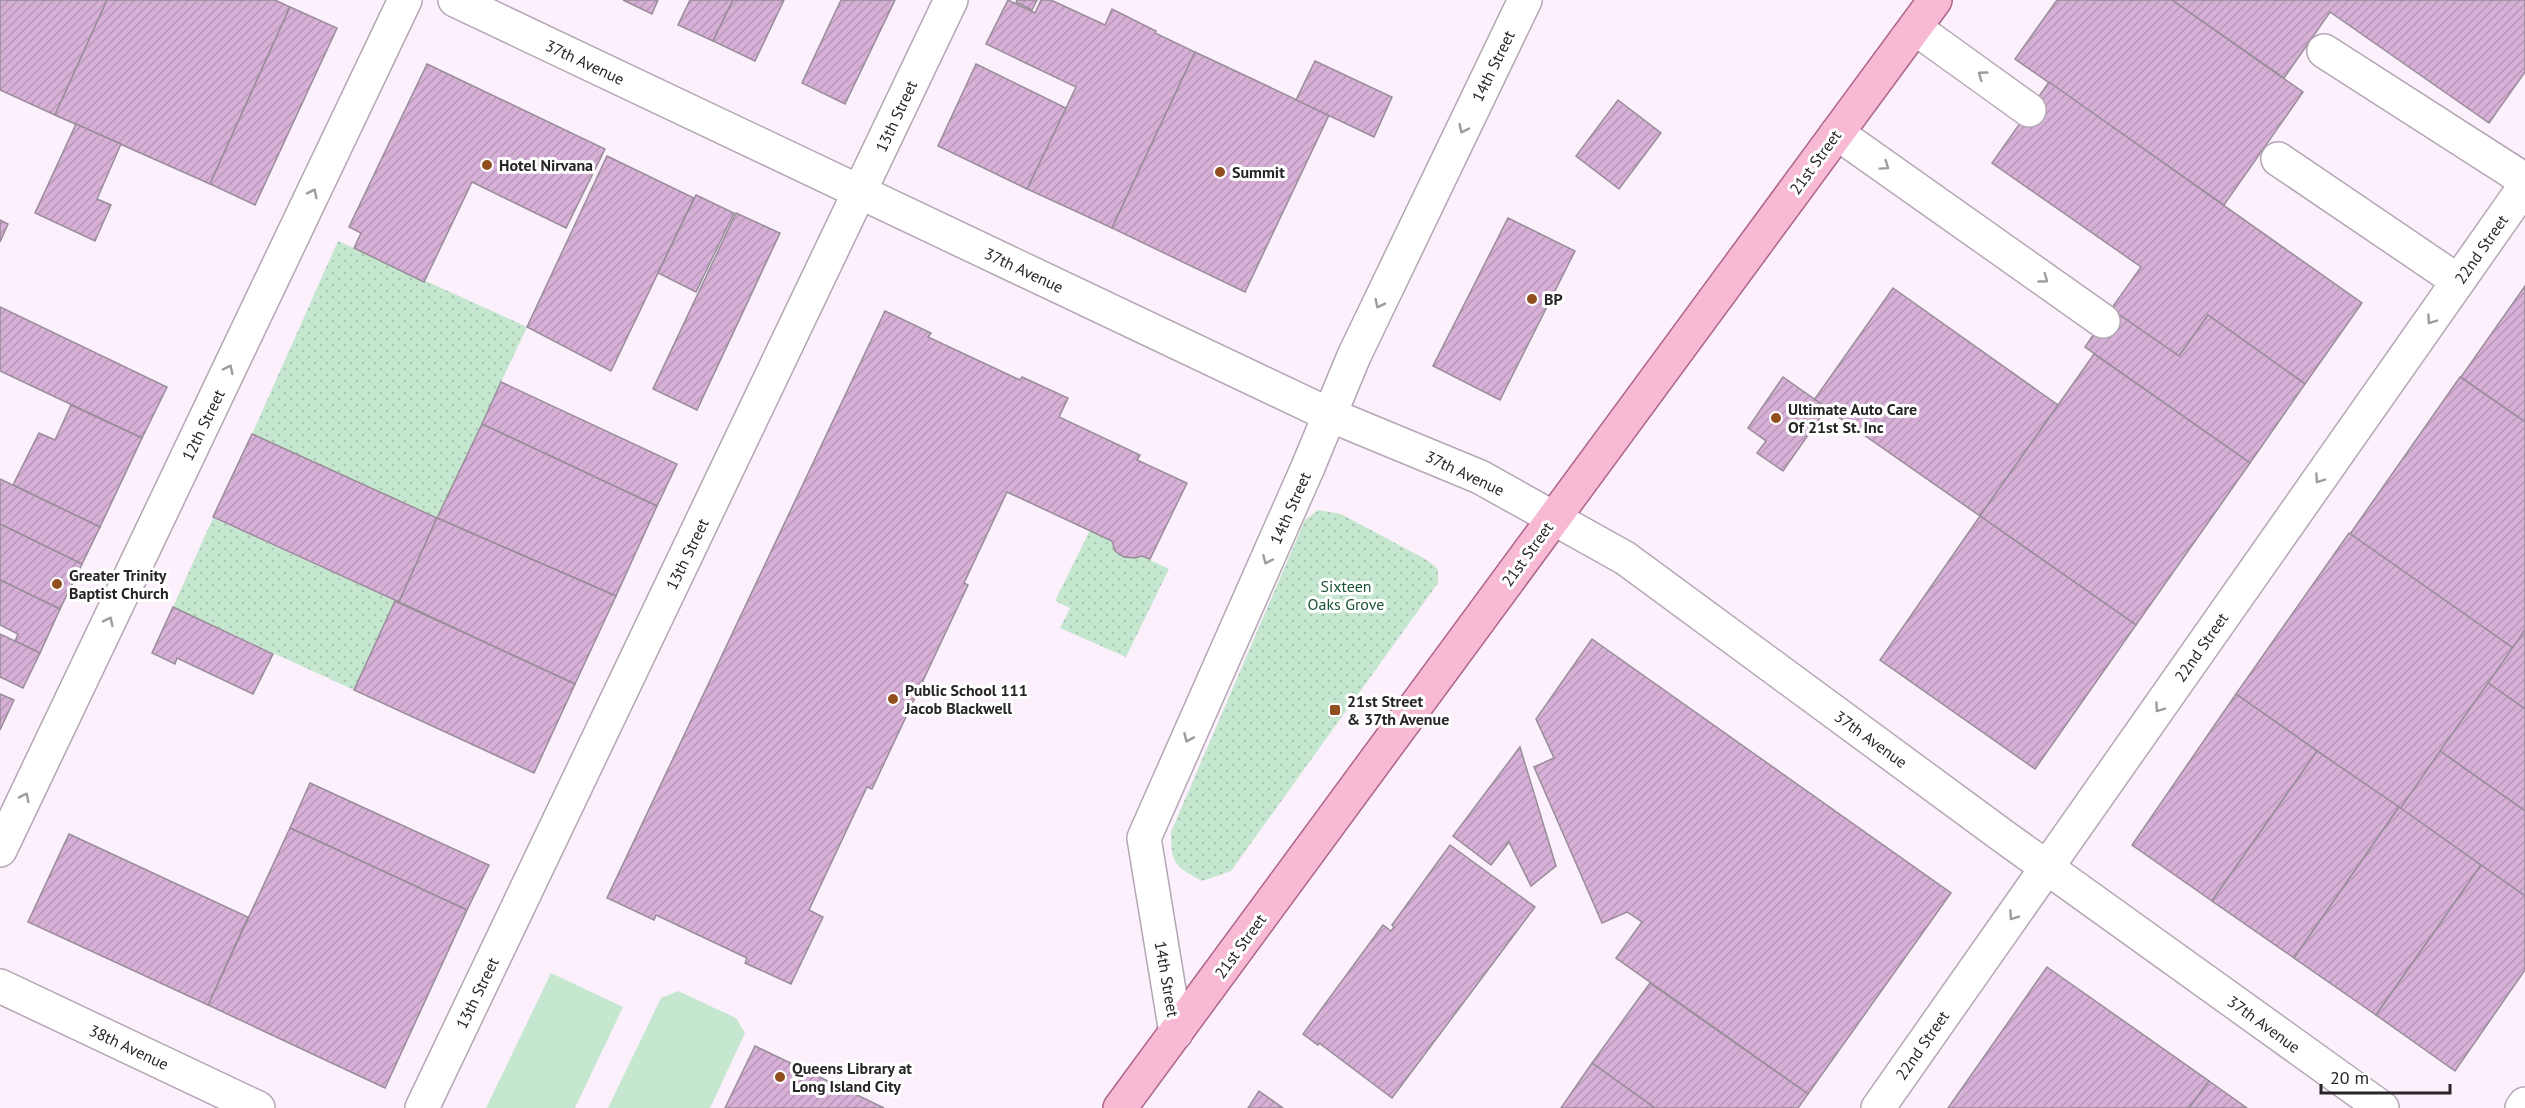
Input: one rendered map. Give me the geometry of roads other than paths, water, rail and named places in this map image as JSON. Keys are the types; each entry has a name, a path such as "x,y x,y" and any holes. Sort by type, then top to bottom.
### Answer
{"main road":[{"name":"21st Street","path":"1120,1108 1935,0"}],"street":[{"name":"12th Street","path":"0,849 405,0"},
{"name":"37th Avenue","path":"455,0 1330,415 1480,477 1625,558 2046,868 2382,1108"},
{"name":"13th Street","path":"422,1108 951,0"},
{"name":"14th Street","path":"1176,1033 1144,838 1354,356 1525,0"},
{"path":"1915,28 2029,110"},
{"path":"2324,51 2525,180"},
{"path":"1837,133 2103,321"},
{"path":"2278,159 2458,281"},
{"name":"22nd Street","path":"1878,1108 2525,186"},
{"name":"38th Avenue","path":"0,986 258,1108"},
{"path":"2522,1108 2525,1104"}],"place":[{"name":"Hotel Nirvana","path":"487,165"},
{"name":"Summit","path":"1220,172"},
{"name":"BP","path":"1532,299"},
{"name":"Ultimate Auto Care Of 21st St. Inc","path":"1776,418"},
{"name":"Greater Trinity Baptist Church","path":"57,584"},
{"name":"Public School 111 Jacob Blackwell","path":"893,699"},
{"name":"21st Street & 37th Avenue","path":"1335,710"},
{"name":"Queens Library at Long Island City","path":"780,1077"}],"park label":[{"name":"Sixteen Oaks Grove","path":"1346,595"}]}
